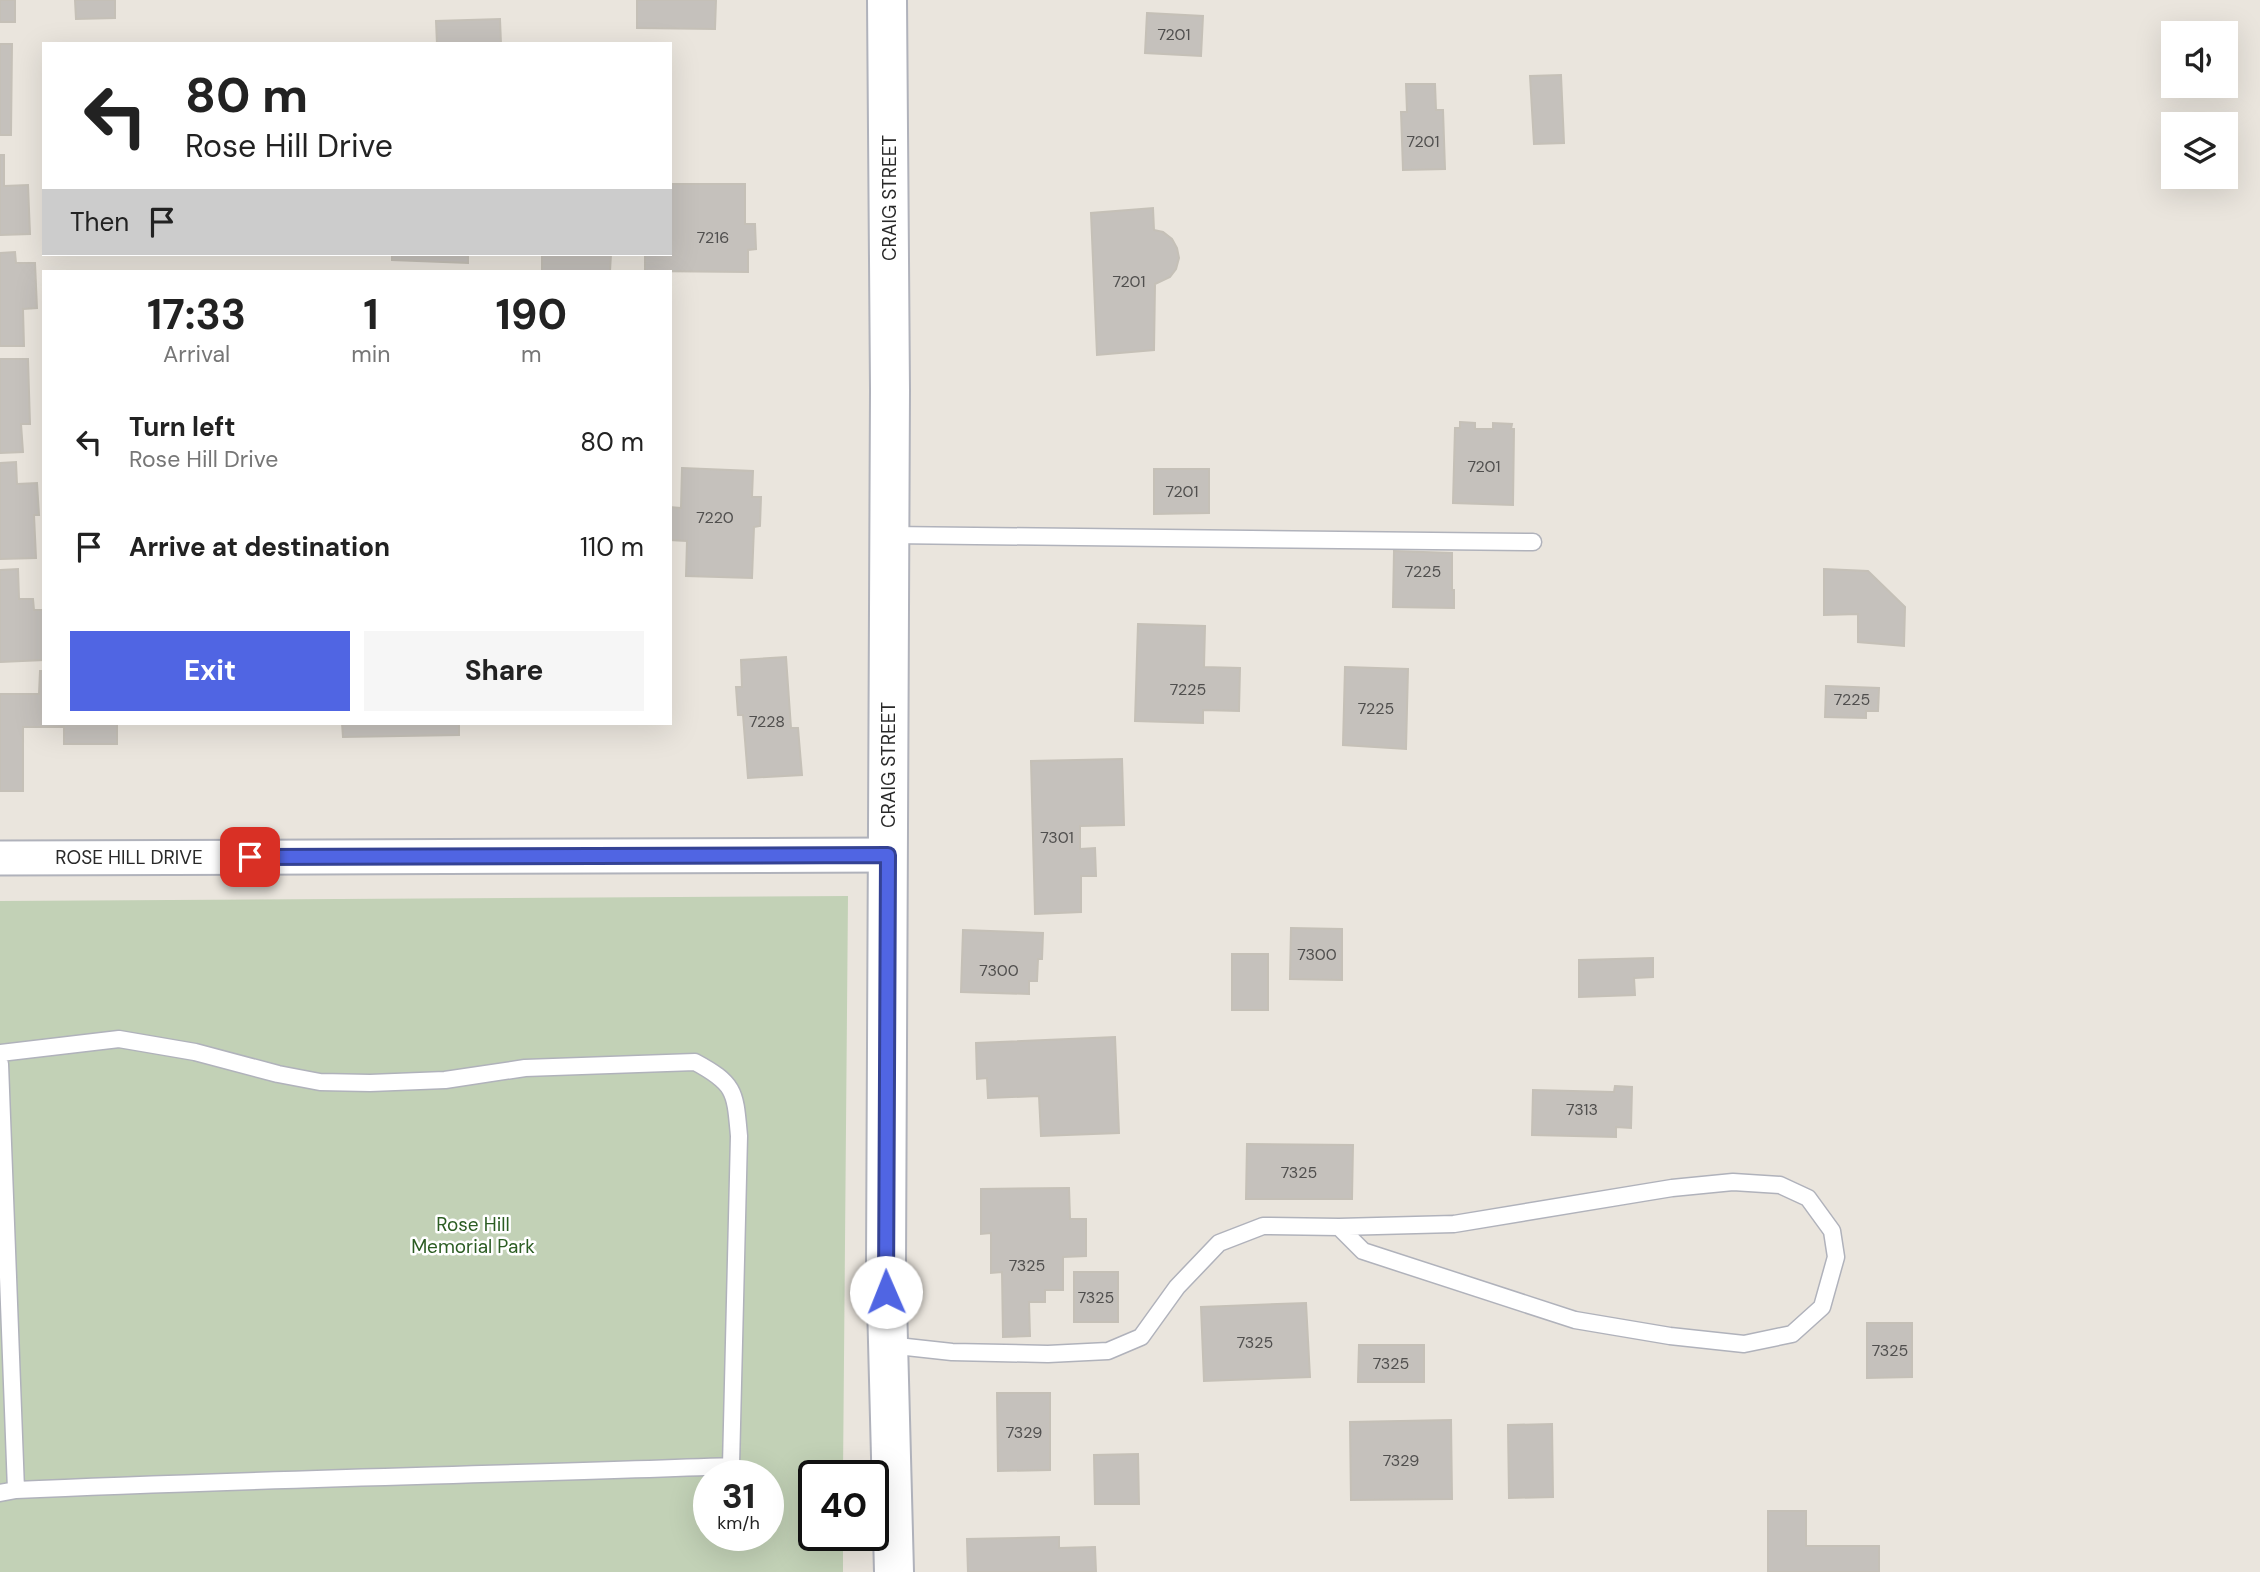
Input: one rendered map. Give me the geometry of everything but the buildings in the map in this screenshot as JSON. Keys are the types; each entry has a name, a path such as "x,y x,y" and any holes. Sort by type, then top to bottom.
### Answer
{"street":[{"name":"CRAIG STREET","path":"887,0 890,535 886,1265 894,1572"},
{"name":"ROSE HILL DRIVE","path":"0,858 888,855"}],"lane":[{"path":"890,535 1533,542"},
{"path":"0,1052 119,1039 195,1052 320,1082 445,1080 525,1068 695,1062 716,1073 727,1082 735,1098 739,1136 731,1466 214,1480 8,1491 0,1064"},
{"path":"888,1345 952,1352 1048,1354 1108,1351 1141,1337 1177,1287 1219,1242 1263,1226 1454,1224 1671,1188 1733,1182 1780,1185 1808,1198 1832,1231 1836,1257 1822,1307 1792,1334 1744,1344 1670,1336 1575,1320 1363,1251 1339,1227"}],"green space":[{"name":"Rose Hill Memorial Park","path":"848,896 843,1460 798,1460 798,1551 843,1551 843,1572 0,1572 0,901"}],"route":[{"path":"250,857 888,855 886,1292"}]}
